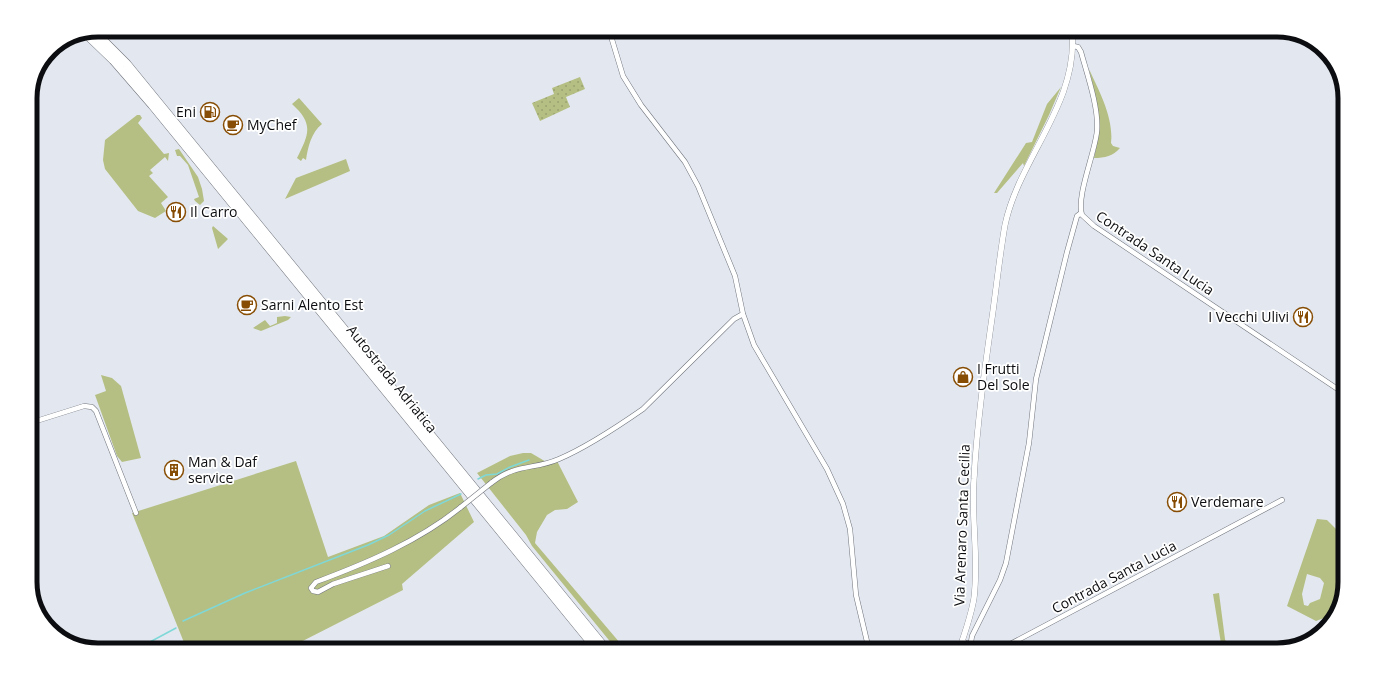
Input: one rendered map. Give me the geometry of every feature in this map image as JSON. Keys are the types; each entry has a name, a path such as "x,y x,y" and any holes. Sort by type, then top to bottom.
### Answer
{"highway":[{"name":"Autostrada Adriatica","path":"100,37 127,64 601,643"},
{"name":"Autostrada Adriatica","path":"90,38 113,60 152,105 591,643"}],"street":[{"path":"611,37 623,76 658,127 685,162 698,186 735,276 743,314 754,345 827,469 843,504 850,529 856,594 867,643"},
{"name":"Via Arenaro Santa Cecilia","path":"962,641 974,598 973,481 989,335 1006,225 1018,186 1066,85 1071,64 1072,37"},
{"name":"Contrada Santa Lucia","path":"1072,46 1078,47 1081,52 1097,123 1093,150 1080,203 1081,213 1094,226 1338,389"},
{"path":"970,643 1000,580 1006,564 1029,443 1036,379 1067,252 1078,216 1081,213"},
{"path":"388,566 333,584 318,592 313,591 311,588 316,582 380,556 428,531 491,483 519,467 560,458 628,419 643,409 734,319 743,314"},
{"path":"37,421 84,406 92,407 96,411 136,513"},
{"name":"Contrada Santa Lucia","path":"1012,643 1282,500"},
{"path":"962,641 966,643"}],"green space":[{"path":"1089,69 1108,114 1111,143 1113,146 1120,148 1112,155 1102,158 1094,158 1098,135 1098,114"},
{"path":"580,77 585,89 566,97 570,107 540,121 532,103 554,94 552,88"},
{"path":"1061,87 1024,166 1023,163 997,193 994,193 1026,143 1032,142 1047,104"},
{"path":"299,98 322,124 315,132 309,145 306,160 303,158 301,161 297,158 304,142 307,130 304,118 292,104"},
{"path":"137,115 140,115 142,118 138,123 164,154 169,153 168,161 165,157 150,170 153,173 149,176 168,197 161,203 166,211 155,218 138,211 105,169 103,160 105,140"},
{"path":"179,149 198,177 204,201 200,205 194,199 199,197 188,165 180,156 177,156 175,150"},
{"path":"346,159 350,171 285,199 296,178"},
{"path":"213,226 228,239 218,249 212,228"},
{"path":"277,317 291,317 288,320 261,331 253,328 265,320 270,326 277,323"},
{"path":"101,375 112,378 121,386 141,458 122,462 117,456 95,395 106,391"},
{"path":"531,453 548,463 557,461 578,502 567,509 555,510 547,515 537,532 535,543 620,643 611,643 532,546 526,535 477,473 510,456"},
{"path":"296,461 328,557 384,536 429,505 460,493 474,522 402,584 403,590 299,643 184,643 132,513"},
{"path":"1317,519 1327,520 1338,531 1338,582 1336,598 1332,609 1326,618 1316,621 1287,606","holes":["1307,574 1320,578 1324,583 1320,599 1310,603 1308,606 1304,605 1302,594"]},
{"path":"1219,593 1226,643 1221,643 1213,594"}],"waterway":[{"path":"478,479 486,475 497,474 510,467 529,460"},
{"path":"183,621 245,593 368,545 389,535 425,511 461,494"},
{"path":"148,643 176,628"}],"place":[{"name":"Eni","path":"210,112"},
{"name":"MyChef","path":"233,125"},
{"name":"Il Carro","path":"176,212"},
{"name":"Sarni Alento Est","path":"247,305"},
{"name":"I Vecchi Ulivi","path":"1303,317"},
{"name":"I Frutti Del Sole","path":"963,377"},
{"name":"Man & Daf service","path":"174,470"},
{"name":"Verdemare","path":"1177,502"}]}
